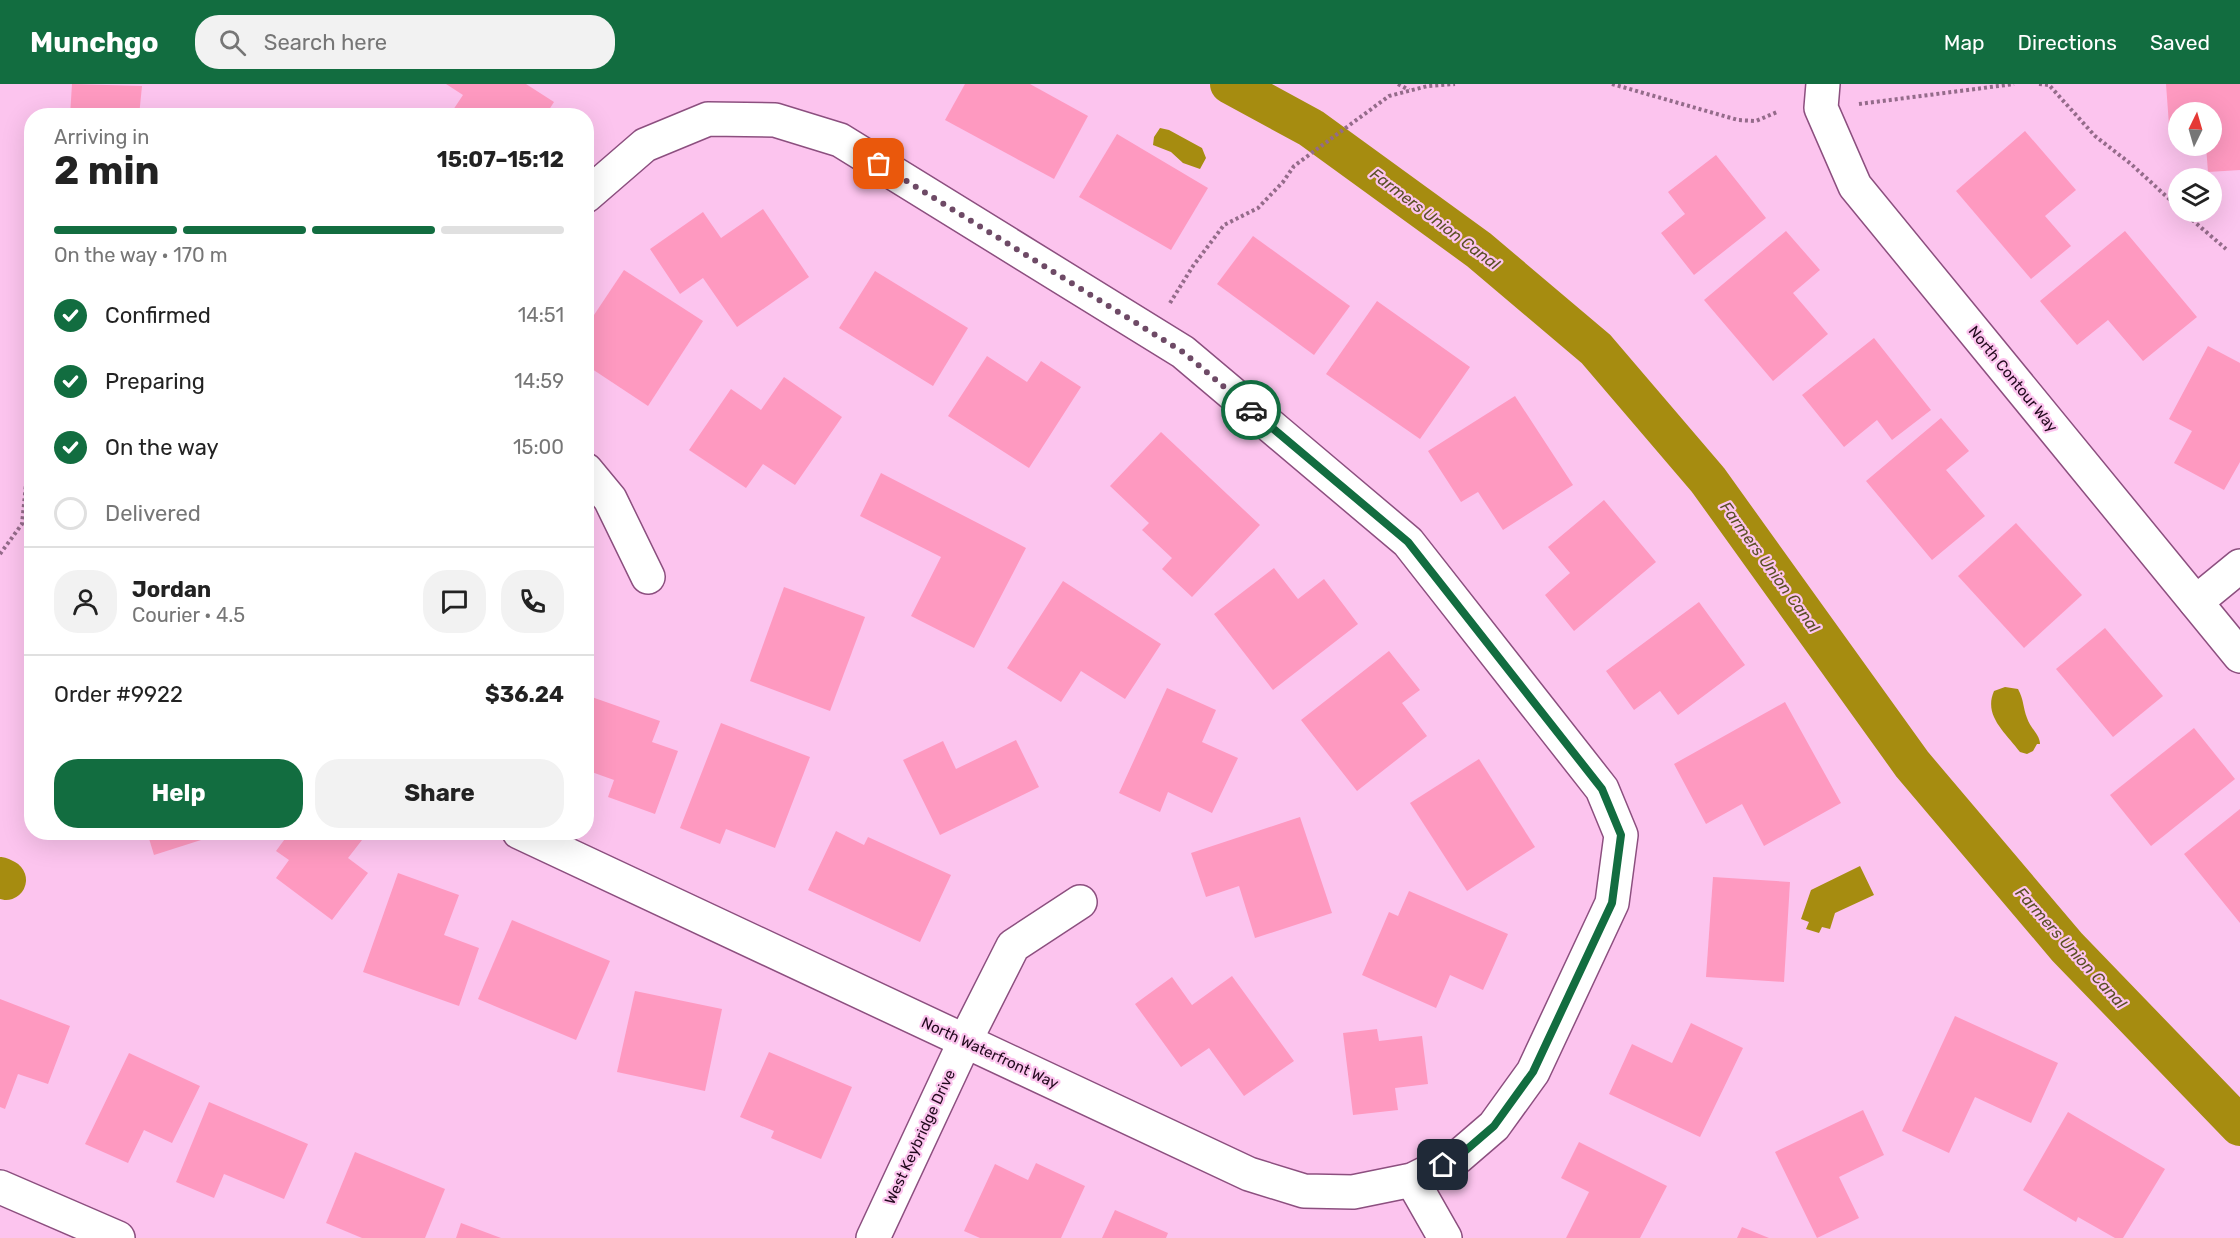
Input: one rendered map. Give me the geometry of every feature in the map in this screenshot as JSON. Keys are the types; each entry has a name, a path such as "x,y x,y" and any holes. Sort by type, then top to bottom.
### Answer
{"street":[{"name":"North Contour Way","path":"1822,84 1821,108 1855,186 2240,656"},
{"name":"North Waterfront Way","path":"536,840 1249,1174 1314,1191 1353,1192 1412,1180 1458,1157 1494,1126 1533,1072 1612,903 1621,835 1602,789 1408,542 1183,352 840,140 775,120 708,119 645,145 594,189"},
{"path":"594,480 610,499 648,577"},
{"path":"2196,602 2240,566"},
{"name":"West Keybridge Drive","path":"873,1238 965,1041 1013,946 1080,902"},
{"path":"1412,1180 1445,1238"},
{"path":"0,1187 118,1238"}],"path":[{"path":"1398,84 1409,90"},
{"path":"1167,309 1193,266 1224,225 1258,208 1283,183 1294,166 1389,96 1409,90 1455,84"},
{"path":"1612,84 1738,120 1756,121 1776,112"},
{"path":"1850,105 2014,84"},
{"path":"2039,84 2049,85 2095,136 2131,164 2168,198"},
{"path":"2195,222 2226,249"},
{"path":"0,554 22,524 24,504"}],"shaded area":[{"path":"1160,128 1169,130 1202,148 1206,158 1200,169 1183,163 1171,152 1153,145 1154,137"},
{"path":"2005,687 2018,689 2028,722 2040,741 2033,751 2027,754 2020,752 2003,731 1991,708 1994,691"},
{"path":"1860,866 1874,895 1835,913 1830,929 1822,927 1819,933 1806,929 1809,922 1801,919 1811,890"}],"building":[{"path":"72,84 142,86 140,108 70,108"},
{"path":"446,84 526,84 554,102 550,108 454,108 463,95"},
{"path":"965,84 1030,84 1088,116 1054,179 945,120"},
{"path":"2166,84 2240,84 2240,170 2222,171 2222,168 2208,168 2207,156 2222,156 2222,102 2168,102 2168,111"},
{"path":"2025,131 2076,190 2045,216 2071,246 2031,279 1956,191"},
{"path":"1117,134 1208,188 1171,250 1079,197"},
{"path":"1716,155 1766,218 1694,275 1661,233 1685,214 1668,192"},
{"path":"763,209 809,277 737,327 703,278 680,294 650,249 703,212 721,238"},
{"path":"1786,231 1820,270 1793,293 1828,334 1773,381 1704,300"},
{"path":"2125,231 2197,317 2143,361 2108,320 2077,345 2040,301"},
{"path":"1253,236 1350,306 1314,355 1217,284"},
{"path":"624,270 703,321 648,406 594,370 594,315"},
{"path":"875,271 968,328 933,386 839,328"},
{"path":"1377,301 1470,367 1420,439 1326,374"},
{"path":"1874,338 1931,410 1892,440 1877,420 1844,447 1802,395"},
{"path":"2208,346 2240,363 2240,462 2224,490 2174,463 2192,431 2169,419"},
{"path":"987,356 1027,382 1041,361 1081,387 1029,468 948,416"},
{"path":"784,377 842,417 795,485 763,464 746,488 689,450 731,389 761,410"},
{"path":"1515,396 1573,485 1503,530 1478,492 1461,502 1428,451"},
{"path":"1941,418 1969,451 1946,470 1985,516 1932,560 1866,481"},
{"path":"1161,432 1260,525 1192,597 1162,569 1172,558 1142,530 1149,523 1110,486"},
{"path":"881,473 1026,548 974,648 911,616 941,557 860,516"},
{"path":"1604,500 1656,562 1574,631 1545,595 1570,573 1548,547"},
{"path":"2016,523 2082,595 2024,648 1958,576"},
{"path":"1274,568 1298,599 1324,579 1358,624 1273,690 1214,614"},
{"path":"1063,581 1161,644 1125,699 1081,671 1061,702 1007,668"},
{"path":"784,587 865,617 830,711 750,681"},
{"path":"1699,602 1745,665 1678,715 1660,691 1634,710 1606,671"},
{"path":"2105,628 2163,696 2113,737 2056,669"},
{"path":"1389,651 1420,690 1402,703 1427,736 1357,791 1301,720"},
{"path":"1167,688 1216,710 1202,742 1238,758 1212,813 1168,792 1160,812 1119,793"},
{"path":"594,698 660,721 652,742 678,751 655,814 608,797 614,780 594,773"},
{"path":"1785,702 1841,803 1764,846 1742,804 1706,824 1674,764"},
{"path":"721,723 810,757 775,848 726,829 720,844 680,828"},
{"path":"2194,728 2235,779 2151,846 2110,795"},
{"path":"1016,740 1039,787 940,835 903,760 943,741 956,769"},
{"path":"1479,759 1535,847 1467,891 1410,803"},
{"path":"2240,809 2240,923 2184,854"},
{"path":"1300,817 1332,913 1255,938 1239,886 1206,897 1191,853"},
{"path":"836,831 864,845 868,837 951,875 920,942 808,890"},
{"path":"149,840 201,840 154,855"},
{"path":"284,840 362,840 348,858 368,873 332,920 276,878 289,860 276,851"},
{"path":"398,873 459,895 444,935 479,948 459,1006 363,972"},
{"path":"1713,877 1790,882 1784,982 1706,977"},
{"path":"1409,891 1508,934 1483,990 1450,975 1436,1008 1362,975 1389,912 1398,916"},
{"path":"512,920 610,961 576,1040 478,999"},
{"path":"1232,976 1294,1061 1244,1096 1209,1048 1181,1067 1135,1004 1172,977 1192,1005"},
{"path":"635,991 722,1009 705,1091 617,1072"},
{"path":"0,999 70,1026 48,1084 18,1074 5,1109 0,1107"},
{"path":"1955,1016 2058,1063 2031,1123 1975,1097 1949,1153 1902,1131"},
{"path":"1691,1023 1743,1048 1700,1137 1609,1094 1632,1044 1672,1063"},
{"path":"1377,1029 1379,1041 1422,1036 1428,1084 1395,1088 1398,1110 1353,1115 1343,1033"},
{"path":"769,1052 852,1087 821,1159 771,1138 774,1131 740,1117"},
{"path":"129,1053 200,1086 172,1143 144,1130 128,1163 85,1144"},
{"path":"209,1102 308,1144 284,1199 224,1174 214,1198 176,1182"},
{"path":"1863,1110 1884,1155 1839,1177 1859,1218 1817,1238 1775,1152"},
{"path":"2068,1112 2165,1169 2123,1238 2115,1238 2078,1217 2076,1222 2023,1190"},
{"path":"1579,1142 1667,1186 1640,1238 1566,1238 1589,1192 1561,1178"},
{"path":"355,1152 445,1189 425,1238 362,1238 326,1223"},
{"path":"1036,1163 1085,1186 1061,1238 980,1238 964,1231 995,1164 1028,1180"},
{"path":"1115,1210 1168,1233 1166,1238 1102,1238"},
{"path":"461,1223 501,1238 456,1238"},
{"path":"1742,1227 1769,1238 1737,1238"}],"waterway":[{"name":"Farmers Union Canal","path":"1230,84 1311,128 1479,250 1596,349 1708,480 1912,764 2067,947 2240,1126"},
{"path":"0,877 6,880"}],"way so far":[{"path":"879,164 1183,352 1251,410"}],"route":[{"path":"1251,410 1408,542 1602,789 1621,835 1612,903 1533,1072 1494,1126 1458,1157 1443,1165"}]}
